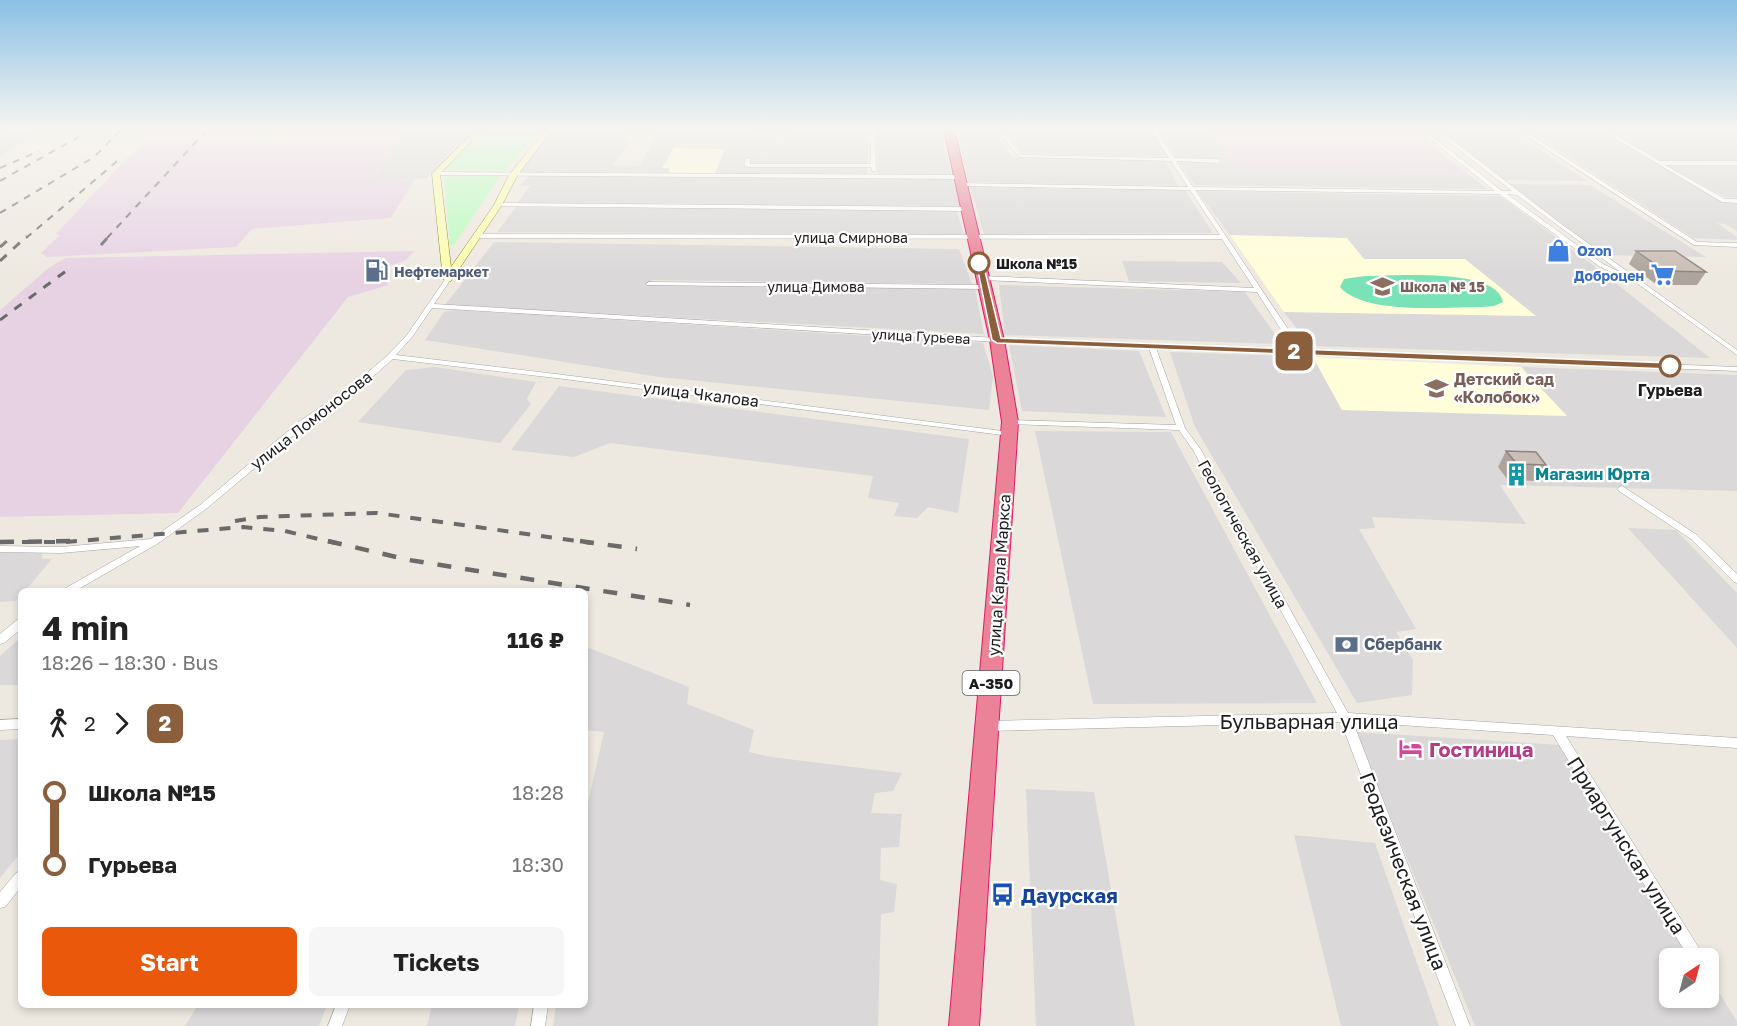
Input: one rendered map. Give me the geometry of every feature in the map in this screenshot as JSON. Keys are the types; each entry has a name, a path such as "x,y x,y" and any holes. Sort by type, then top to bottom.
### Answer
{"highway":[{"name":"улица Карла Маркса","path":"958,178 997,340 1010,428 964,1026"}],"street":[{"path":"436,178 448,279"},
{"name":"улица Ломоносова","path":"72,588 154,542 203,507 303,423 357,386 391,357 498,205 511,178"},
{"path":"906,178 1192,189 1517,193"},
{"path":"1185,178 1299,351"},
{"path":"1482,178 1601,265 1642,285"},
{"path":"1498,178 1737,353"},
{"path":"1593,178 1696,244 1737,245"},
{"path":"1684,178 1724,201 1737,201"},
{"path":"498,205 965,209"},
{"name":"улица Смирнова","path":"477,236 1224,237"},
{"name":"улица Димова","path":"649,284 983,283 1259,290"},
{"name":"улица Гурьева","path":"429,306 997,340 1737,369"},
{"name":"Геологическая улица","path":"1152,347 1181,428 1197,450 1345,717"},
{"name":"улица Чкалова","path":"391,357 1010,428 1181,428"},
{"path":"1622,489 1694,537 1737,580"},
{"path":"0,549 61,550 154,542"},
{"path":"0,640 18,625"},
{"name":"Бульварная улица","path":"988,726 1345,717 1737,743"},
{"name":"Геодезическая улица","path":"1345,717 1463,1026"},
{"path":"0,725 18,724"},
{"name":"Приаргунская улица","path":"1557,732 1691,948"},
{"path":"0,902 18,881"},
{"path":"335,1026 343,1008"},
{"path":"538,1026 541,1008"}],"shaded area":[{"path":"108,178 375,178 373,181 415,179 391,218 252,229 236,247 47,257 41,253 60,235 56,234"},
{"path":"375,178 427,178 427,178 373,181"},
{"path":"527,178 953,179 962,207 517,203 530,186 520,186"},
{"path":"967,178 1174,178 1178,186 968,182"},
{"path":"1190,178 1473,178 1488,189 1195,185"},
{"path":"1501,178 1582,178 1587,181 1504,180"},
{"path":"1601,178 1680,178 1721,202 1737,202 1737,231 1725,224 1717,223 1737,237 1737,240 1693,238"},
{"path":"1689,178 1737,178 1737,198 1725,197"},
{"path":"1508,184 1590,185 1706,257 1602,255"},
{"path":"970,187 1185,190 1213,233 984,234"},
{"path":"1197,191 1500,196 1593,265 1710,358 1310,346 1284,312 1534,316 1460,259 1364,259 1249,236 1230,235"},
{"path":"516,207 957,211 964,234 497,232"},
{"name":"Школа № 15","path":"1230,235 1347,238 1364,259 1465,259 1536,316 1284,312"},
{"path":"494,242 959,249 972,284 652,280 649,284 975,289 984,334 445,305"},
{"path":"414,251 406,260 388,267 381,278 389,285 348,297 178,513 0,517 0,310 50,267 66,258"},
{"path":"1122,261 1222,262 1241,283 1129,281"},
{"path":"999,285 1245,292 1282,344 1005,335"},
{"path":"456,310 983,343 993,376 989,410 659,377 425,340 444,312"},
{"path":"1009,345 1139,351 1166,417 1022,411"},
{"path":"1170,352 1313,357 1342,410 1566,415 1521,367 1737,375 1737,491 1500,485 1526,524 1372,517 1375,528 1359,529 1416,629 1396,632 1413,660 1412,695 1357,703 1195,427"},
{"name":"Детский сад «Колобок»","path":"1313,357 1521,367 1567,416 1342,410"},
{"path":"435,367 536,382 527,399 531,404 500,443 358,422 406,370"},
{"path":"559,386 969,439 958,513 928,507 917,518 894,516 899,503 868,498 873,476 610,443 574,457 511,450"},
{"path":"1035,431 1171,432 1317,703 1093,704"},
{"path":"1628,528 1676,530 1737,593 1737,648"},
{"path":"0,553 42,553 42,559 52,559 28,588 18,588 16,601 0,602"},
{"path":"18,640 18,685 0,685 0,656"},
{"path":"588,649 689,687 687,704 754,730 749,752 771,757 902,773 893,791 875,793 871,813 902,814 899,847 881,848 880,880 897,884 894,912 881,914 878,1026 553,1026 556,1008 588,1008 588,803 604,732 588,730"},
{"path":"1356,732 1561,745 1691,948 1659,948 1659,1008 1719,1008 1719,993 1737,1021 1737,1026 1475,1026"},
{"path":"18,739 18,856 0,878 0,740"},
{"path":"1026,789 1094,792 1135,1026 1036,1026"},
{"path":"1294,835 1375,843 1439,1026 1341,1026"},
{"path":"196,1008 326,1008 319,1026 185,1026"},
{"path":"431,1008 518,1008 515,1026 427,1026"}],"green space":[{"path":"444,178 499,178 454,245 450,245"},
{"path":"1419,275 1464,278 1483,283 1496,291 1503,302 1494,306 1481,307 1386,306 1351,296 1340,287 1344,279 1365,276"}],"building":[{"path":"1636,251 1675,251 1706,272 1665,271"},
{"path":"1506,451 1536,452 1546,465 1517,464"}],"railway":[{"path":"0,181 6,178"},
{"path":"0,213 59,178"},
{"path":"26,238 97,178"},
{"path":"107,238 163,178"},
{"path":"0,261 27,236"},
{"path":"101,245 109,236"},
{"path":"0,247 8,240"},
{"path":"0,320 70,268"},
{"path":"235,521 260,517 377,513 591,543"},
{"path":"76,541 0,542 66,542 243,527 285,531 335,543"},
{"path":"328,541 409,560 584,588"},
{"path":"580,541 637,549"},
{"path":"588,589 690,605"}],"bus line":[{"name":"2","path":"979,263 997,340 1670,366"}],"place":[{"name":"Ozon","path":"1559,250"},
{"name":"Школа №15","path":"979,263"},
{"name":"Нефтемаркет","path":"376,271"},
{"name":"Доброцен","path":"1662,275"},
{"name":"Школа № 15","path":"1382,286"},
{"name":"Гурьева","path":"1670,366"},
{"name":"Детский сад «Колобок»","path":"1436,388"},
{"name":"Магазин Юрта","path":"1517,474"},
{"name":"Сбербанк","path":"1346,644"},
{"name":"Гостиница","path":"1411,749"},
{"name":"Даурская","path":"1003,895"}]}
